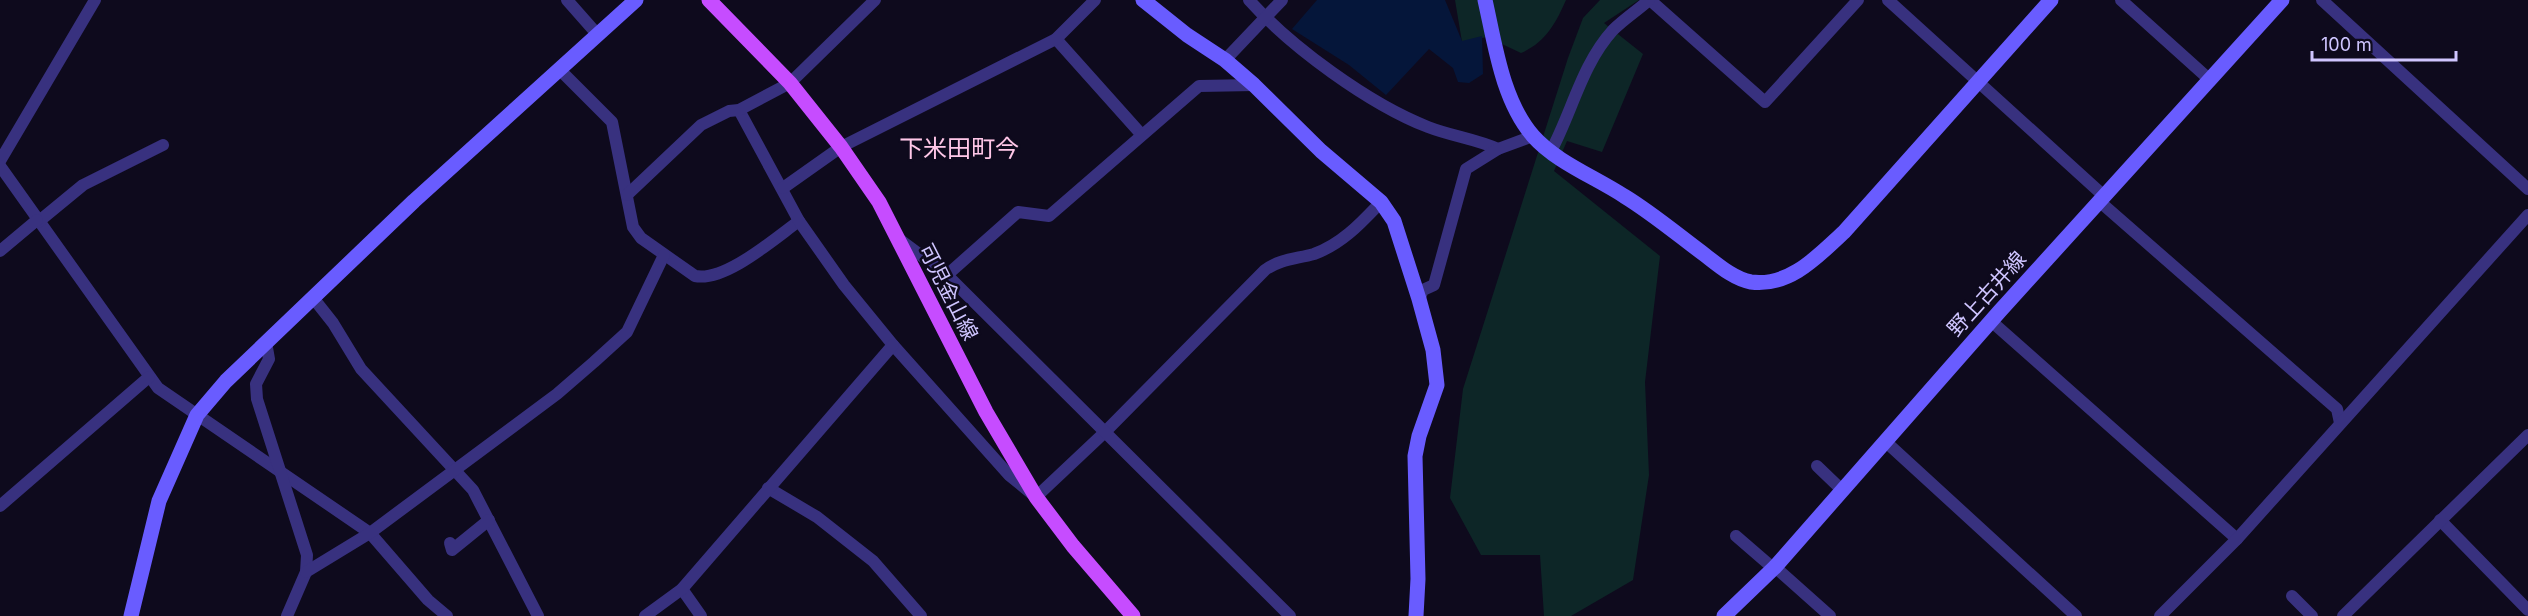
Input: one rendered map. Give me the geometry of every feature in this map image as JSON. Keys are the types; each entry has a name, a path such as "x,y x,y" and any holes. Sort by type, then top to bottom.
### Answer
{"main road":[{"name":"可児金山線","path":"709,0 790,83 841,147 879,202 986,412 1036,497 1072,546 1133,616"}],"street":[{"path":"0,161 95,0"},
{"path":"567,0 597,34"},
{"path":"131,616 159,501 171,467 197,415 226,381 414,201 636,0"},
{"path":"627,195 701,125 729,111 739,110 790,83 875,0"},
{"path":"783,188 841,147 1056,39 1095,0"},
{"path":"1143,0 1187,35 1225,60 1254,85 1321,151 1381,202 1394,221 1433,350 1437,385 1419,436 1415,456 1418,579 1416,616"},
{"path":"1249,0 1265,18 1338,75 1395,112 1428,127 1482,142 1498,149"},
{"path":"1225,60 1282,0"},
{"path":"1485,0 1500,66 1516,110 1533,136 1551,151 1627,197 1740,279 1752,282 1773,281 1790,276 1814,261 1844,232 2051,0"},
{"path":"1551,151 1567,122 1586,71 1613,31 1650,0 1765,102 1858,0"},
{"path":"1888,0 2102,198 2337,409 2340,423"},
{"path":"2121,0 2210,80"},
{"name":"野上古井線","path":"1724,616 1774,568 1991,321 2282,0"},
{"path":"2322,0 2528,189"},
{"path":"1056,39 1141,134"},
{"path":"560,70 612,122 633,226 641,238 695,276 705,278 745,261 799,221"},
{"path":"947,275 1018,212 1049,216 1199,86 1254,85"},
{"path":"739,110 799,221 844,285 893,345 1009,476 1036,497 1104,433 1265,270 1275,263 1313,254 1332,246 1355,229 1381,202"},
{"path":"1419,299 1423,290 1434,285 1466,169 1498,149 1533,136"},
{"path":"0,251 83,185 163,145"},
{"path":"0,166 158,388 251,449 284,477 370,533 428,600 447,616"},
{"path":"2160,616 2237,539 2528,215"},
{"path":"896,236 947,275 1290,616"},
{"path":"306,572 370,533 557,394 627,332 664,255"},
{"path":"314,299 333,323 361,369 473,490 538,616"},
{"path":"1991,321 2237,539"},
{"path":"266,342 269,360 255,384 257,399 284,477 307,555 306,572 287,616"},
{"path":"645,616 682,589 893,345"},
{"path":"0,506 149,377"},
{"path":"2343,616 2528,435"},
{"path":"1886,442 2076,616"},
{"path":"1817,466 1842,491"},
{"path":"768,488 817,517 873,561 921,616"},
{"path":"450,543 452,550 489,520"},
{"path":"2440,520 2528,610"},
{"path":"1736,536 1830,616"},
{"path":"682,589 701,616"},
{"path":"2292,596 2312,616"}],"green space":[{"path":"1455,0 1566,0 1549,31 1537,44 1521,53 1487,37 1462,42"},
{"path":"1600,0 1639,0 1604,23 1643,54 1602,152 1567,141 1554,171 1660,256 1645,382 1649,475 1633,580 1571,616 1544,616 1540,555 1481,555 1450,498 1463,389 1568,58 1583,18"}],"water":[{"path":"1317,0 1445,0 1462,41 1482,36 1483,74 1469,83 1458,82 1453,68 1429,49 1386,95 1349,65 1292,29"}],"district":[{"name":"下米田町今","path":"959,149"}]}
